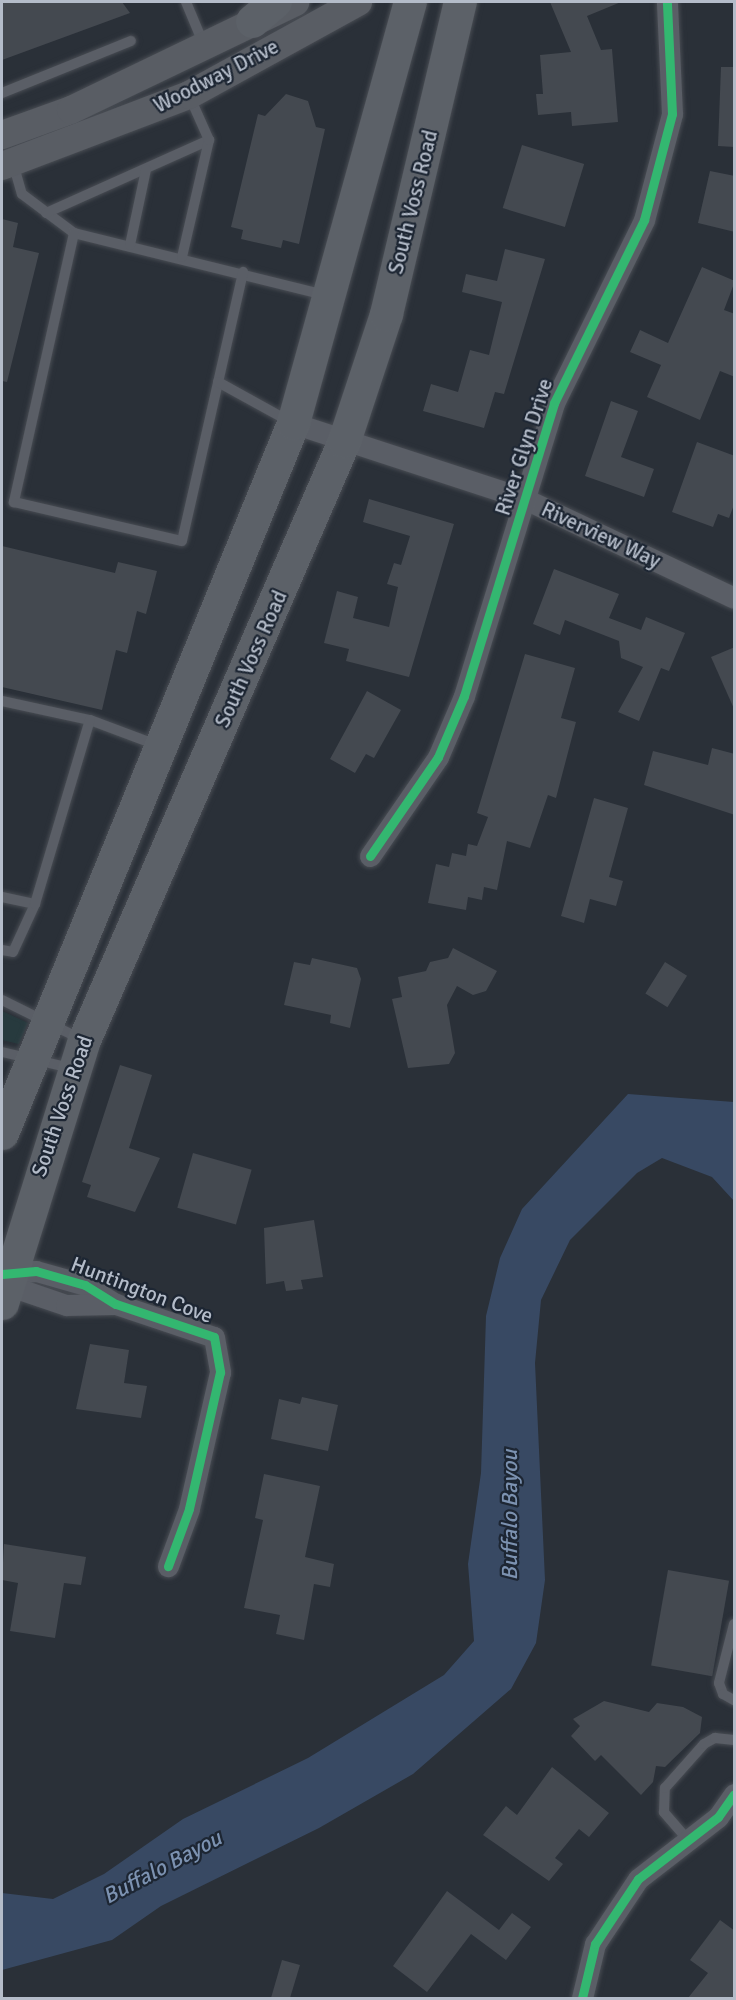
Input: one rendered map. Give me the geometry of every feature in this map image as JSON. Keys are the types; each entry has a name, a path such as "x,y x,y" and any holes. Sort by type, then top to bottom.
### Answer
{"main road":[{"name":"Woodway Drive","path":"2,136 71,110 204,46 263,11 295,2"},
{"name":"Woodway Drive","path":"7,164 189,95 358,2"},
{"path":"2,1133 16,1055 45,1019 293,423 410,2"},
{"name":"South Voss Road","path":"4,1284 78,1055 344,441 386,314 460,2"},
{"path":"2,136 7,164"},
{"path":"158,745 205,765"}],"street":[{"name":"River Glyn Drive","path":"370,856 438,757 464,696 554,403 584,337 624,269 662,163 672,114 667,2"},
{"name":"Riverview Way","path":"293,423 525,499 735,598"},
{"name":"Huntington Cove","path":"4,1284 36,1271 85,1285 116,1304 214,1337 220,1372 189,1509 168,1566"},
{"path":"582,1998 595,1944 638,1880 718,1817 735,1794"}],"lane":[{"path":"186,2 204,46"},
{"path":"2,93 130,41"},
{"path":"182,257 209,140 189,95"},
{"path":"46,213 209,140"},
{"path":"7,164 22,194 74,233 243,272 328,296"},
{"path":"130,245 146,170"},
{"path":"74,233 14,502 182,541 243,272"},
{"path":"218,382 293,423"},
{"path":"2,701 90,720 158,745"},
{"path":"2,950 13,952 35,904 90,720"},
{"path":"2,897 35,904"},
{"path":"2,1000 45,1019 78,1055"},
{"path":"16,1055 78,1055"},
{"path":"735,1624 720,1683 723,1694 735,1700"},
{"path":"688,1840 664,1812 665,1788 704,1744 716,1738 735,1740"}],"green space":[{"path":"2,1011 28,1023 19,1044 2,1040"}],"water":[{"name":"Buffalo Bayou","path":"628,1094 734,1102 734,1201 712,1177 662,1158 637,1173 570,1240 541,1300 535,1363 545,1580 536,1643 511,1689 413,1774 319,1828 161,1906 112,1940 2,1970 2,1893 53,1899 104,1874 183,1819 308,1758 444,1675 474,1641 468,1564 481,1473 486,1316 500,1258 522,1209"}],"building":[{"path":"2,2 122,2 130,13 2,60"},
{"path":"550,2 621,2 587,16 601,50 612,49 618,122 572,126 571,112 538,115 536,94 543,94 540,55 571,52"},
{"path":"721,67 735,67 735,147 718,146"},
{"path":"286,94 308,101 316,127 325,129 299,244 283,240 281,248 241,239 243,230 231,227 258,114 265,116"},
{"path":"522,145 584,164 565,227 503,208"},
{"path":"710,171 735,176 735,232 698,223"},
{"path":"2,219 18,223 13,247 39,253 7,382 2,381"},
{"path":"505,249 545,259 504,394 495,392 484,428 423,411 431,384 458,392 470,350 489,355 502,302 462,292 466,274 497,281"},
{"path":"702,267 735,281 724,310 735,314 735,377 720,371 700,420 647,397 661,365 630,352 640,330 668,343"},
{"path":"611,401 638,411 621,457 654,469 644,497 585,476"},
{"path":"697,442 735,456 735,502 729,518 718,514 713,527 672,512"},
{"path":"369,499 454,524 409,677 346,661 349,649 324,643 337,591 358,597 353,618 389,627 398,587 387,584 394,563 401,565 410,536 363,522"},
{"path":"2,546 115,573 118,562 157,571 146,614 137,611 127,653 116,650 102,710 2,687"},
{"path":"554,569 619,594 609,618 641,630 646,617 685,633 669,671 661,668 639,721 618,712 643,667 621,658 619,641 565,620 560,635 533,624"},
{"path":"735,647 735,711 711,657"},
{"path":"525,654 575,668 561,718 576,722 556,798 548,795 530,848 507,841 497,890 484,887 482,900 468,897 466,910 428,903 436,864 449,867 452,853 466,856 468,844 477,846 488,817 477,813"},
{"path":"367,691 401,710 374,758 366,754 355,773 330,759"},
{"path":"712,748 735,754 735,815 644,785 653,751 708,765"},
{"path":"594,798 628,808 609,877 623,881 616,906 590,899 584,923 561,916"},
{"path":"453,948 497,971 486,991 473,995 457,986 447,1005 455,1053 449,1064 408,1068 392,999 402,997 398,977 426,971 430,962 448,958"},
{"path":"312,958 357,968 361,979 350,1028 330,1023 331,1015 284,1005 294,962 310,965"},
{"path":"665,962 687,976 667,1007 645,993"},
{"path":"120,1065 152,1075 129,1148 160,1158 135,1212 87,1197 91,1185 82,1182"},
{"path":"193,1153 252,1170 236,1225 177,1208"},
{"path":"314,1220 323,1277 301,1280 303,1289 286,1291 284,1281 266,1284 264,1228"},
{"path":"90,1344 129,1350 124,1383 147,1386 141,1418 76,1409"},
{"path":"302,1397 338,1405 328,1451 271,1439 279,1399 300,1404"},
{"path":"264,1474 320,1486 305,1557 334,1564 330,1587 314,1584 304,1640 276,1634 280,1615 244,1608 263,1520 255,1518"},
{"path":"4,1544 86,1557 81,1585 64,1583 55,1638 10,1631 18,1583 2,1580"},
{"path":"668,1570 729,1581 712,1676 651,1666"},
{"path":"604,1701 649,1712 657,1703 683,1707 702,1717 700,1733 665,1767 656,1766 653,1782 641,1795 601,1755 595,1761 571,1736 580,1726 573,1719"},
{"path":"552,1767 609,1813 589,1837 579,1829 555,1858 563,1864 549,1881 483,1835 506,1806 517,1815"},
{"path":"447,1891 499,1930 512,1913 531,1927 506,1960 471,1934 427,1992 393,1966"},
{"path":"720,1920 735,1931 735,1998 688,1998 708,1973 690,1960"},
{"path":"282,1960 300,1965 290,1998 271,1998"}],"cycle path":[{"path":"370,856 438,757 464,696 554,403 644,220 672,114 667,2"},
{"path":"2,1274 36,1271 85,1285 116,1304 214,1337 220,1372 189,1509 168,1566"},
{"path":"582,1998 595,1944 638,1879 718,1817 734,1794"}]}
